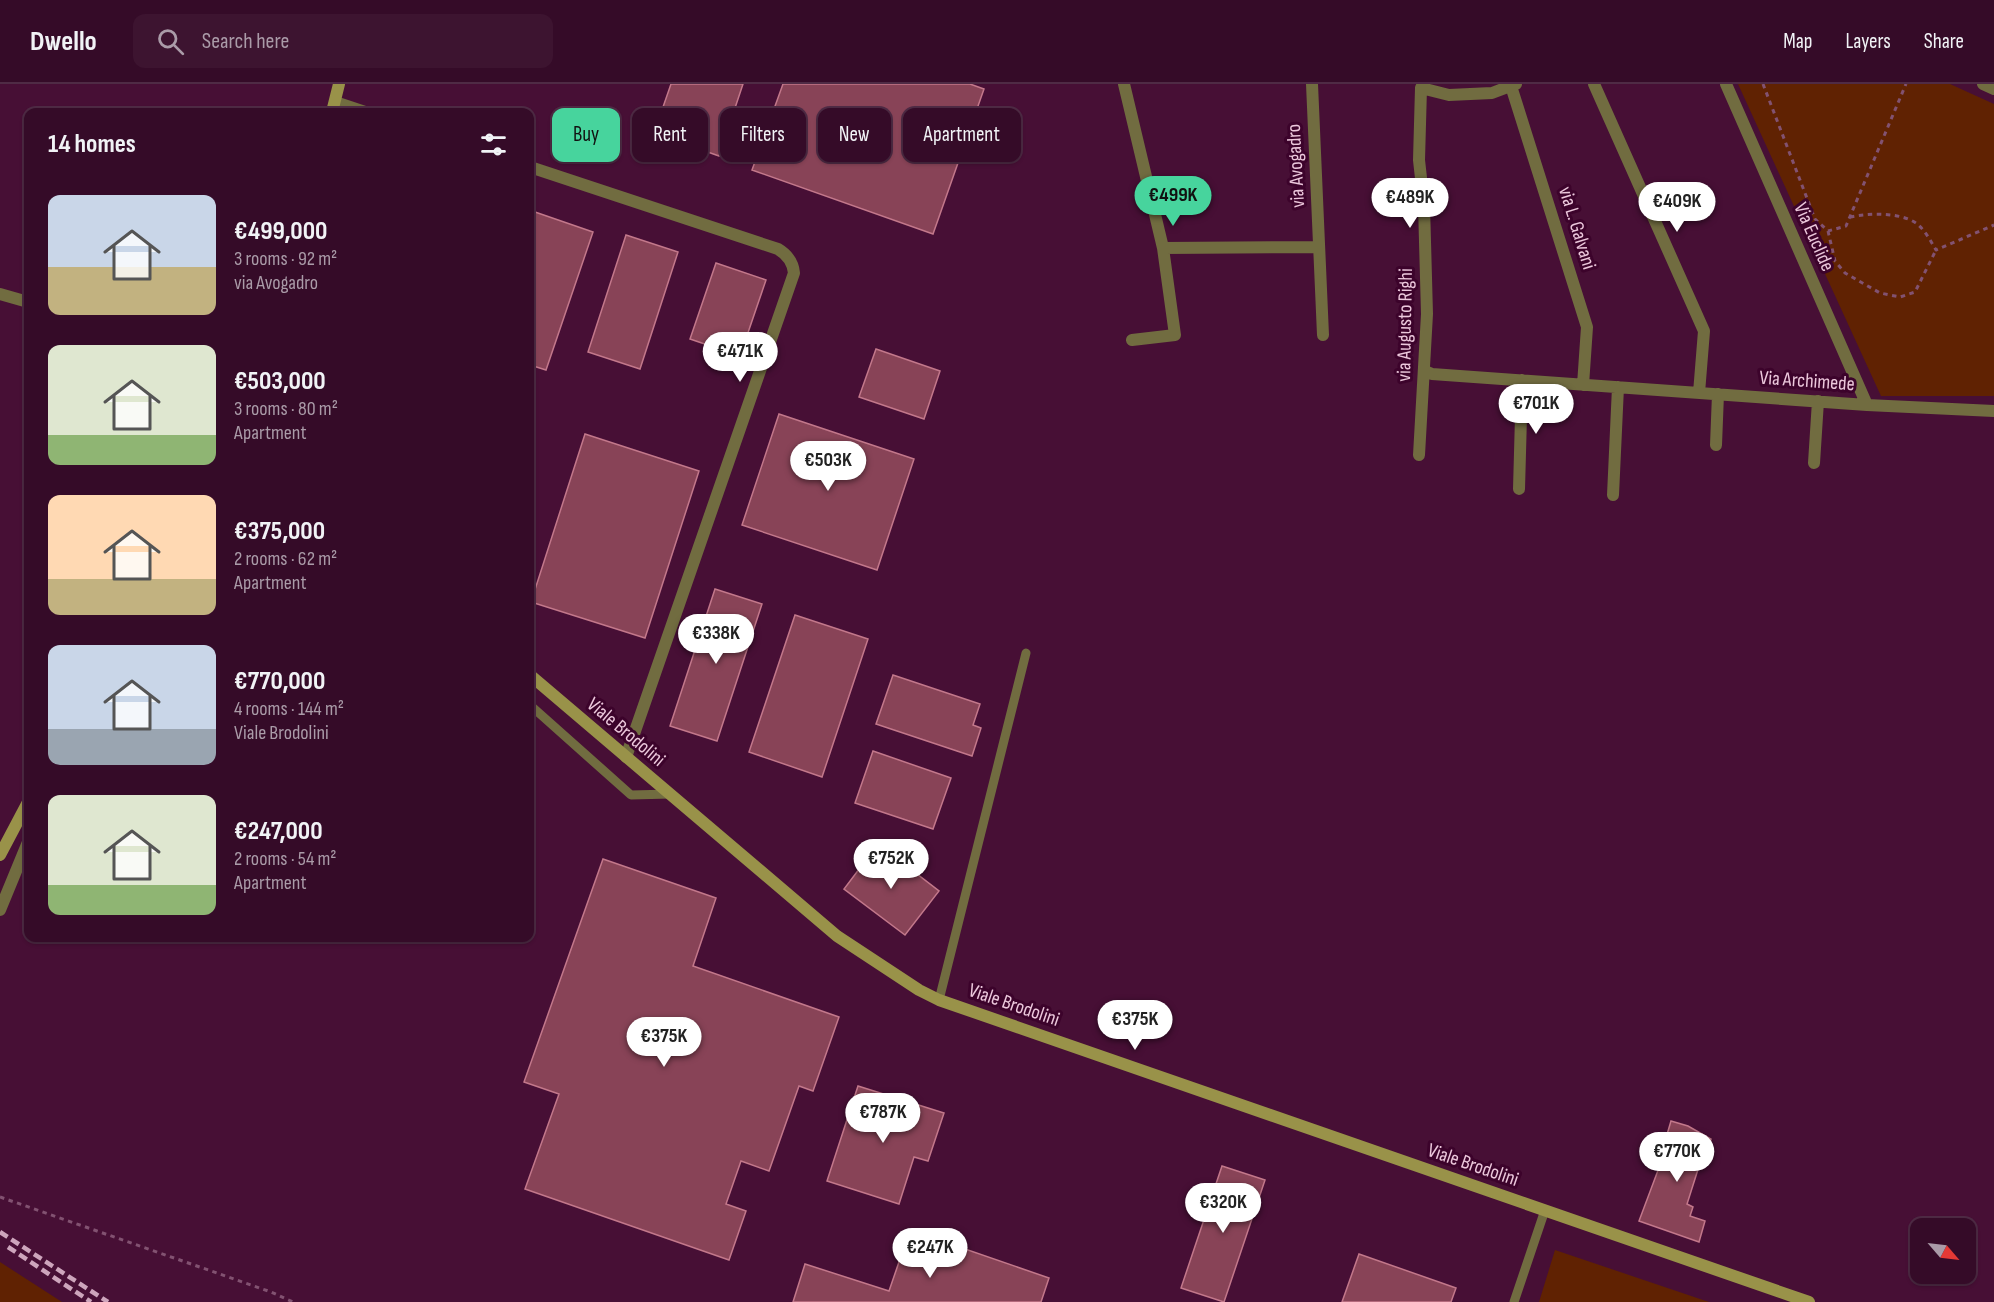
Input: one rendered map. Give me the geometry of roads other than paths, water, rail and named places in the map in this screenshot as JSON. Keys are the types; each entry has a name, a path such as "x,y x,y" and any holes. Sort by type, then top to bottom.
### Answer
{"street":[{"path":"334,107 339,84"},
{"path":"1124,84 1162,248 1175,334 1132,340"},
{"name":"via Avogadro","path":"1311,84 1323,335"},
{"path":"1594,84 1704,331 1699,393"},
{"name":"Via Euclide","path":"1726,84 1867,405"},
{"path":"1983,84 1994,89"},
{"path":"1422,86 1449,95 1492,93 1514,85"},
{"name":"via L. Galvani","path":"1514,85 1587,327 1583,385"},
{"name":"via Augusto Righi","path":"1419,455 1427,314 1424,205 1419,160 1422,86"},
{"path":"534,168 778,249 785,253 794,265 794,273 626,757"},
{"path":"1162,248 1319,247"},
{"path":"0,294 24,301"},
{"name":"Via Archimede","path":"1425,371 1432,374 1867,405 1994,411"},
{"path":"1519,489 1522,380"},
{"path":"1612,495 1618,387"},
{"path":"1716,445 1718,394"},
{"path":"1814,463 1818,401"},
{"name":"Viale Brodolini","path":"534,678 837,936 919,990 939,1000 1809,1302"},
{"path":"0,855 24,810"},
{"path":"0,909 24,852"}],"lane":[{"path":"939,1000 1026,653"},
{"path":"534,709 631,795 671,794"},
{"path":"1514,1302 1545,1210"}],"railway":[{"path":"0,1232 108,1302"},
{"path":"8,1247 91,1302"}]}
